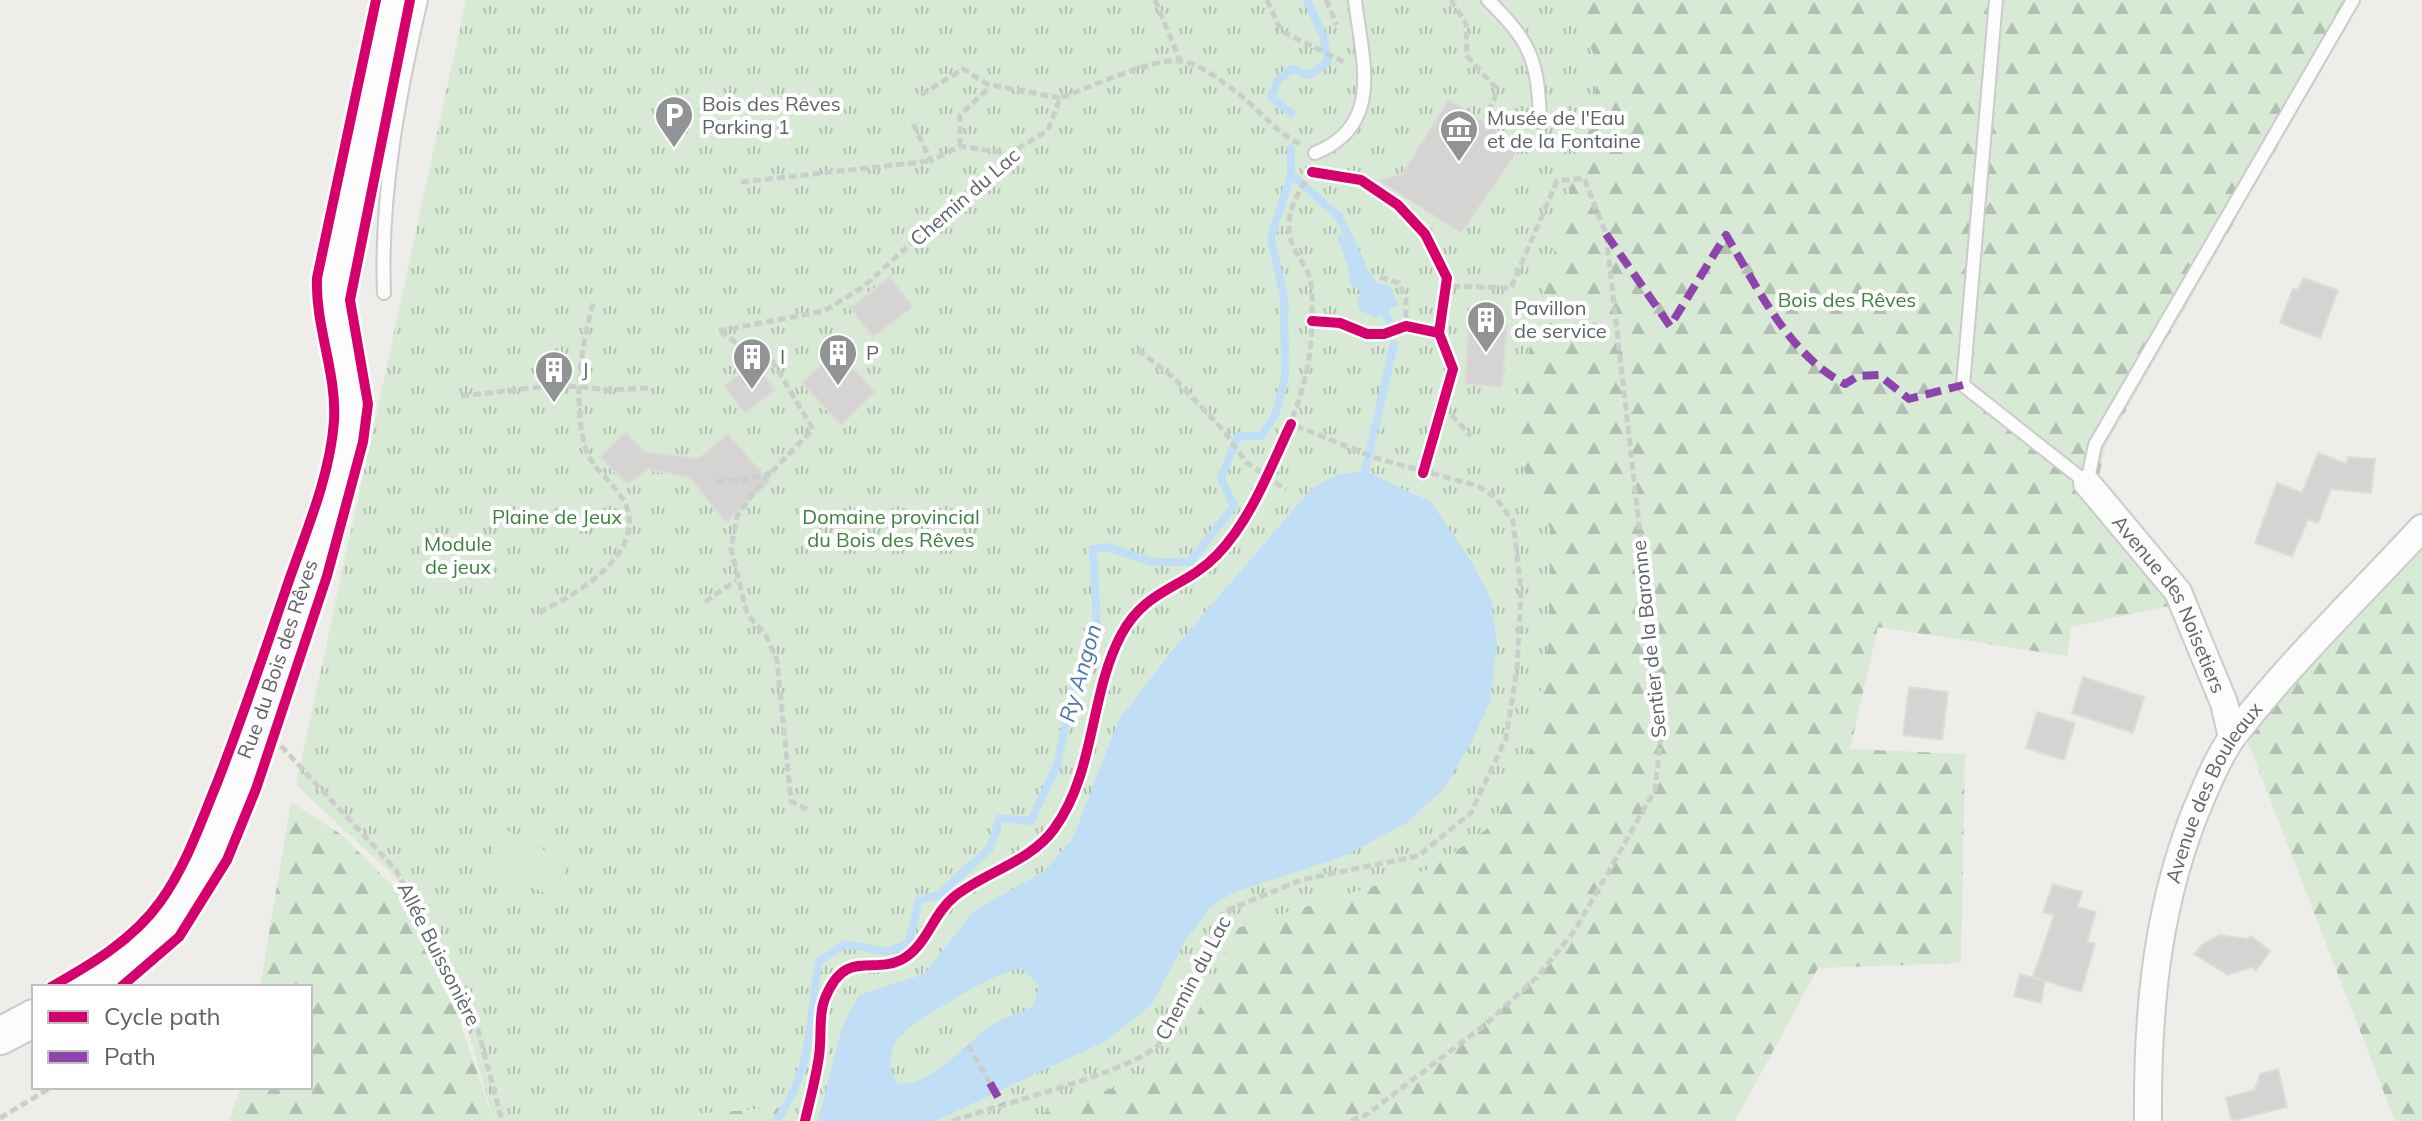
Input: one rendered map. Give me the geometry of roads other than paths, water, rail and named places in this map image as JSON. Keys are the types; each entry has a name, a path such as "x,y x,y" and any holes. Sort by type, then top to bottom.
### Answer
{"street":[{"name":"Rue du Bois des Rêves","path":"89,985 131,954 169,918 199,870 259,718 338,479 352,410 333,304 339,251 392,0"},
{"name":"Avenue des Noisetiers","path":"2087,483 2178,592 2224,703 2232,737"},
{"name":"Avenue des Bouleaux","path":"2148,1121 2150,1032 2165,905 2191,822 2232,737 2422,528"},
{"path":"0,1036 32,1019"}],"lane":[{"path":"384,293 382,260 394,142 421,0"},
{"path":"1315,153 1350,133 1362,113 1363,69 1355,0"},
{"path":"1488,0 1521,32 1539,80 1540,122"},
{"path":"1996,0 1963,385 2087,483 2095,445 2353,0"}],"water":[{"path":"1341,234 1377,283 1392,288 1398,306 1390,308 1378,318 1360,311 1357,301 1362,291 1350,285 1338,238"},
{"path":"1365,471 1431,502 1472,563 1491,599 1497,645 1490,702 1468,749 1443,789 1408,822 1345,856 1234,892 1209,908 1184,943 1152,1004 1108,1040 935,1121 818,1121 842,1027 859,995 924,974 974,911 1045,871 1073,838 1118,721 1172,651 1311,489 1337,475","holes":["1021,968 1039,985 1033,1007 992,1025 924,1078 898,1084 891,1069 891,1056 894,1045 912,1025 975,987 1011,971"]}],"waterway":[{"name":"Ry Angon","path":"1291,113 1271,97 1278,80 1292,69 1309,75 1328,62 1323,36 1307,0"},
{"name":"Ry Angon","path":"1291,149 1291,174 1339,217 1361,262"},
{"name":"Ry Angon","path":"776,1121 797,1082 803,1063 819,961 845,944 887,952 909,943 919,900 939,895 990,848 1000,818 1031,821 1057,765 1072,693 1097,625 1093,549 1107,547 1152,562 1190,562 1234,506 1221,478 1238,436 1261,436 1275,416 1285,376 1284,298 1271,238 1291,174"},
{"name":"Ry Angon","path":"1381,303 1389,321"},
{"name":"Ry Angon","path":"1365,471 1394,344"}],"place":[{"name":"Bois des Rêves Parking 1","path":"674,149"},
{"name":"Musée de l'Eau et de la Fontaine","path":"1459,163"},
{"name":"Pavillon de service","path":"1486,354"},
{"name":"P","path":"838,387"},
{"name":"I","path":"752,391"},
{"name":"J","path":"554,404"}],"park label":[{"name":"Bois des Rêves","path":"1847,300"},
{"name":"Plaine de Jeux","path":"557,517"},
{"name":"Domaine provincial du Bois des Rêves","path":"891,528"},
{"name":"Module de jeux","path":"458,556"}]}
